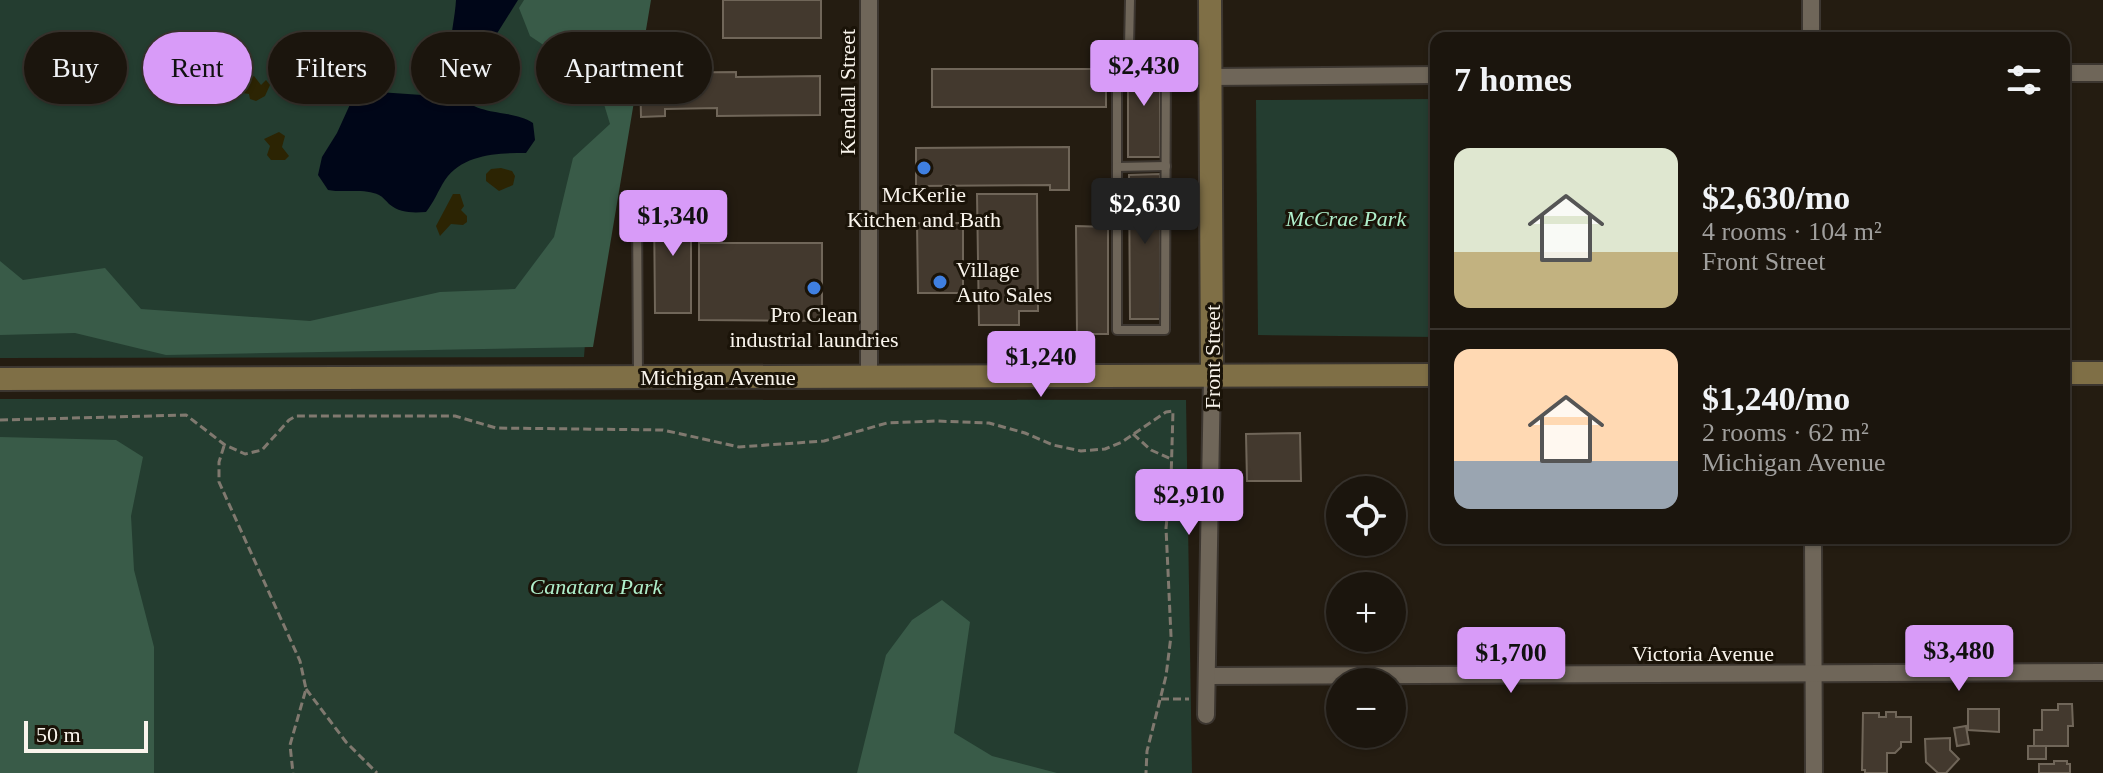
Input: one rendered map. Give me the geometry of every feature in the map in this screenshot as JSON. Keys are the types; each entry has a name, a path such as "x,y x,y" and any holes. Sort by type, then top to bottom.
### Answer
{"main road":[{"name":"Front Street","path":"1210,0 1212,376"},
{"path":"2070,373 2103,373"},
{"name":"Michigan Avenue","path":"0,379 1430,375"}],"street":[{"name":"Kendall Street","path":"869,0 869,377"},
{"path":"1811,0 1811,32"},
{"path":"2070,73 2103,73"},
{"path":"1210,77 1430,75"},
{"name":"Front Street","path":"1206,715 1212,376"},
{"path":"1813,544 1814,773"},
{"name":"Victoria Avenue","path":"1207,676 2103,672"}],"lane":[{"path":"1129,47 1166,47 1165,330 1117,330 1117,59 1129,47 1130,0"},
{"path":"1117,167 1166,166"},
{"path":"637,202 638,377"}],"path":[{"path":"0,420 186,415 225,445 245,454 262,450 296,416 455,416 496,428 663,430 739,447 799,445 850,435 887,423 989,423 1053,445 1081,451 1105,449 1122,442 1166,412 1173,411 1166,528 1171,636 1161,699 1147,751 1146,773"},
{"path":"1133,434 1151,450 1171,459"},
{"path":"225,445 219,462 219,482 300,661 306,689 346,742 377,773"},
{"path":"293,773 290,745 306,689"},
{"path":"1161,699 1192,699"}],"green space":[{"path":"0,0 649,0 643,32 536,32 536,104 628,104 588,304 584,357 0,358"},
{"path":"524,0 651,0 646,32 536,32 536,40 530,36 519,8"},
{"name":"McCrae Park","path":"1430,99 1430,337 1258,335 1256,100"},
{"path":"604,104 634,104 593,347 166,355 75,333 0,335 0,261 23,280 105,268 141,309 310,321 440,292 515,289 554,237 573,158 610,124"},
{"name":"Canatara Park","path":"0,399 1186,400 1192,773 0,773"},
{"path":"0,437 116,440 143,457 131,516 134,570 154,647 154,773 0,773"},
{"path":"942,600 970,622 954,733 992,756 1057,773 857,773 886,655 912,620"}],"sand":[{"path":"252,77 261,85 266,80 268,82 265,96 256,101 252,100"},
{"path":"279,132 285,136 282,147 289,156 285,160 271,160 267,155 270,146 264,139"},
{"path":"491,169 512,171 515,176 513,185 499,191 486,181 486,174"},
{"path":"453,194 460,194 464,206 461,210 467,216 467,222 463,225 451,224 440,236 436,226"}],"water":[{"path":"456,0 518,0 498,32 452,32"},
{"path":"395,93 411,94 411,104 471,104 525,119 533,123 535,140 526,153 482,157 461,165 445,180 426,212 397,209 373,193 328,190 318,175 322,157 350,104 395,104"}],"building":[{"path":"723,0 821,0 821,38 723,38"},
{"path":"1160,58 1160,157 1128,157 1128,59"},
{"path":"932,69 1106,69 1106,107 932,107"},
{"path":"712,72 736,72 736,77 820,76 820,115 717,116 717,108 665,109 665,116 641,117 641,104 712,104"},
{"path":"1069,147 1069,190 1050,190 1050,185 916,186 916,148"},
{"path":"1160,174 1160,319 1130,319 1129,175"},
{"path":"977,194 1037,194 1038,311 1019,311 1019,325 979,325"},
{"path":"676,199 691,199 691,313 655,313 654,206 676,206"},
{"path":"917,223 963,223 963,293 918,293"},
{"path":"1076,226 1108,227 1108,334 1077,334"},
{"path":"699,243 822,243 822,321 699,320"},
{"path":"1300,433 1301,481 1247,481 1246,434"},
{"path":"2058,704 2072,704 2073,726 2068,726 2068,746 2034,746 2034,730 2042,730 2042,710 2058,710"},
{"path":"1968,709 1999,709 1999,732 1968,730"},
{"path":"1886,712 1896,712 1896,717 1911,717 1911,742 1901,742 1895,753 1887,753 1887,773 1865,773 1862,770 1863,713 1879,713 1879,717 1886,717"},
{"path":"1966,726 1969,744 1957,746 1954,728"},
{"path":"1950,738 1950,750 1959,759 1946,773 1938,773 1926,762 1925,739"},
{"path":"2028,746 2046,746 2046,759 2028,759"},
{"path":"2054,761 2067,761 2070,773 2039,773 2039,764 2054,764"}],"place":[{"name":"McKerlie Kitchen and Bath","path":"924,168"},
{"name":"Village Auto Sales","path":"940,282"},
{"name":"Pro Clean industrial laundries","path":"814,288"}]}
